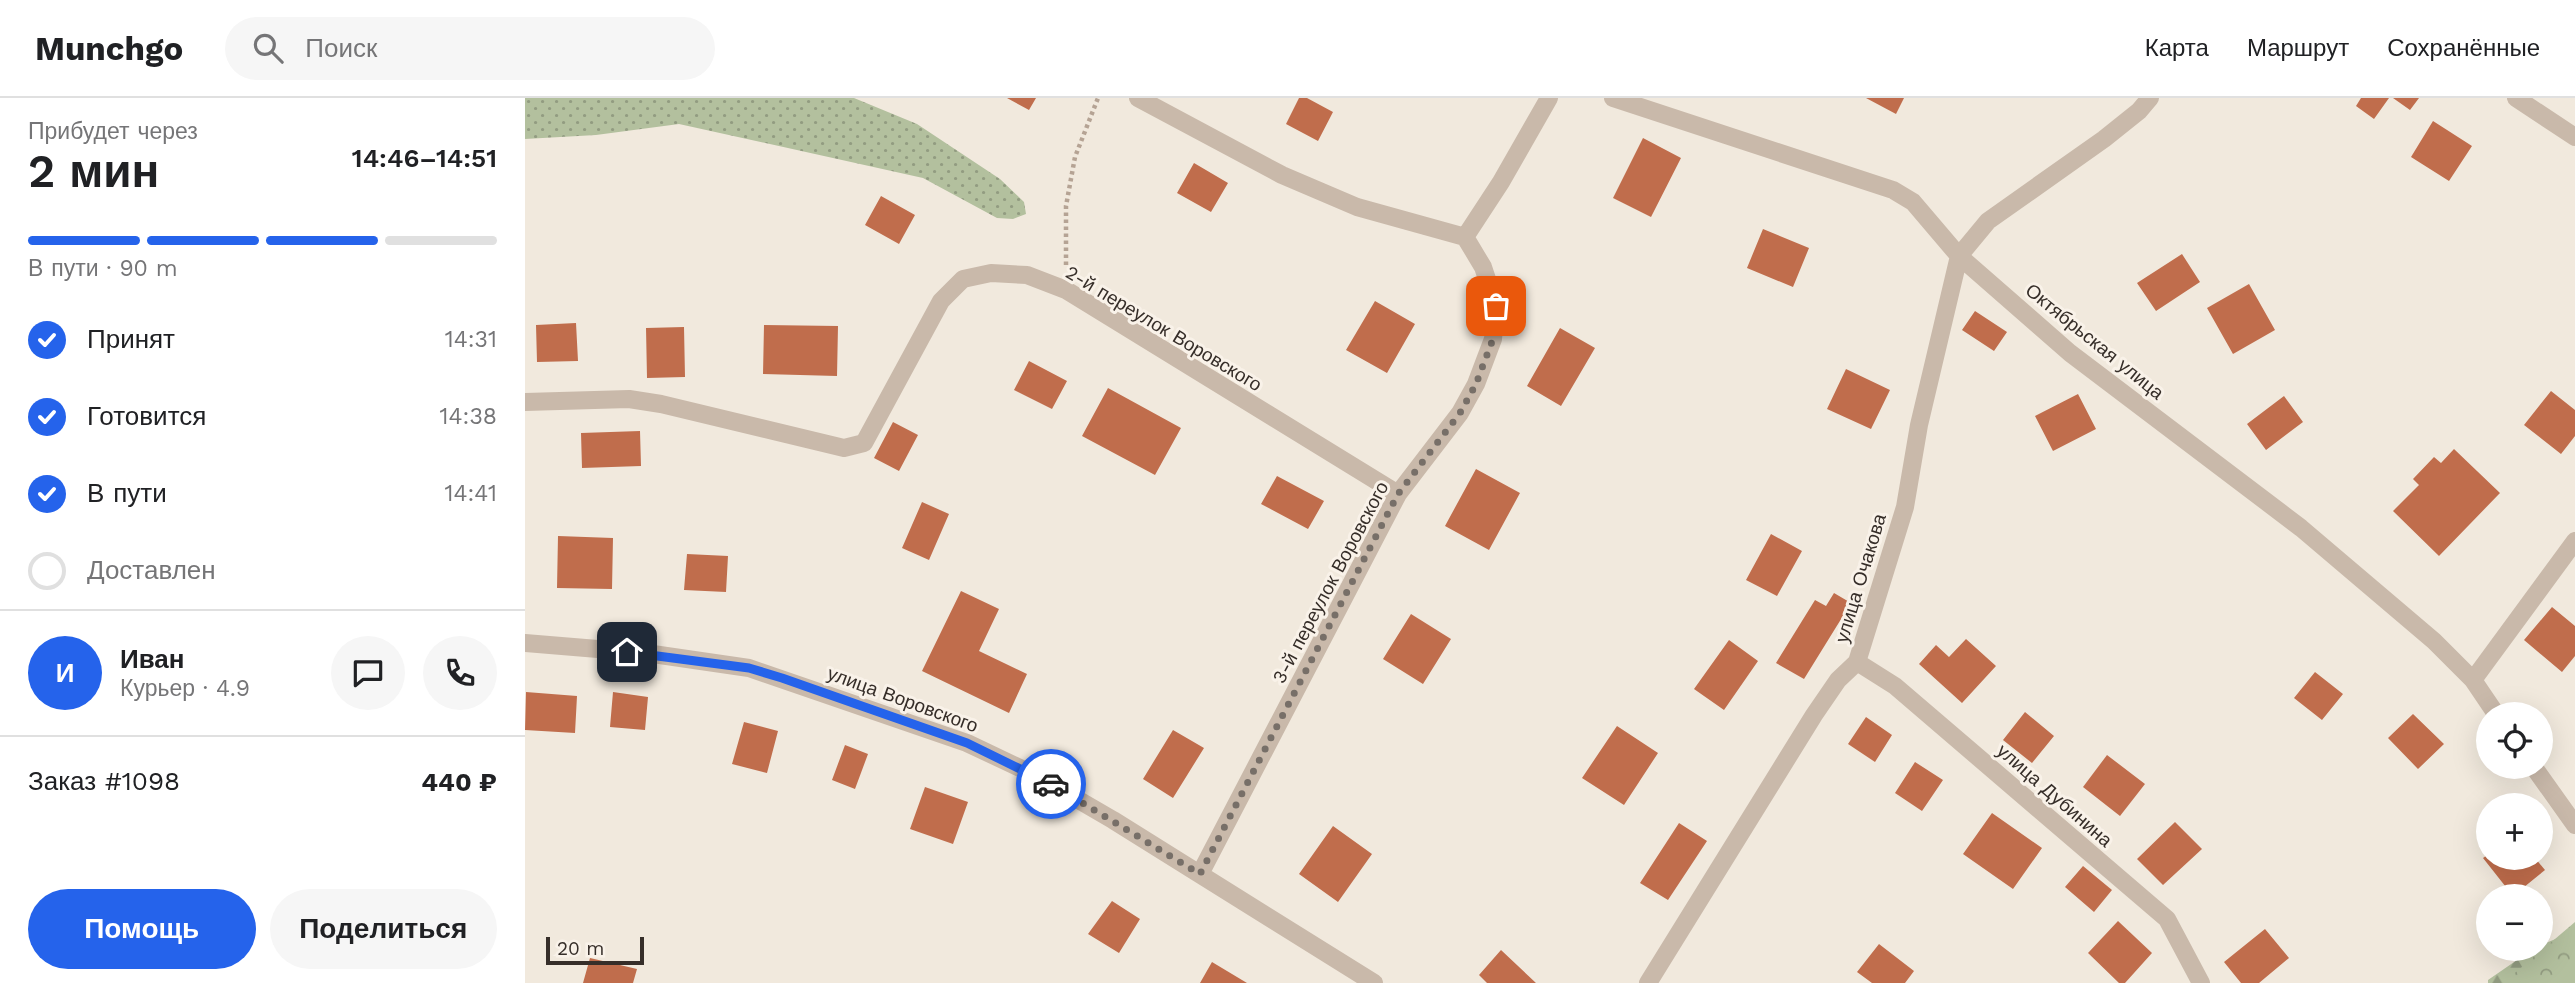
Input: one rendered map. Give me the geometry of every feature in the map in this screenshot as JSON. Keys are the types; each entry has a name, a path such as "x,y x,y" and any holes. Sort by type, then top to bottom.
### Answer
{"street":[{"path":"1138,98 1282,175 1344,202 1465,237 1501,182 1549,98"},
{"name":"Октябрьская улица","path":"1612,98 1893,190 1913,202 1959,256 2070,353 2301,528 2434,641 2473,680 2488,702"},
{"path":"1959,256 1988,221 2104,139 2150,98"},
{"path":"2516,98 2575,137"},
{"name":"3-й переулок Воровского","path":"1200,874 1398,494 1460,413 1476,384 1493,339 1496,306 1483,267 1465,237"},
{"name":"улица Очакова","path":"1648,983 1814,715 1838,680 1857,662 1905,507 1919,425 1959,256"},
{"name":"2-й переулок Воровского","path":"525,402 629,399 844,447 865,443 941,302 963,279 991,273 1027,275 1066,290 1398,494"},
{"path":"2473,680 2575,541"},
{"name":"улица Воровского","path":"525,643 646,653 749,668 967,743 1027,771 1113,820 1374,983"},
{"name":"улица Дубинина","path":"1857,662 1895,686 2167,919 2200,983"},
{"path":"2542,779 2575,825"}],"path":[{"path":"1066,290 1066,206 1075,157 1098,98"}],"green space":[{"path":"525,98 854,98 917,124 1000,179 1024,202 1026,214 1013,219 997,218 923,178 679,124 596,135 525,139"},
{"path":"2575,922 2575,983 2503,983 2529,961 2553,961 2553,941"},
{"path":"2575,931 2575,983 2488,983 2488,980 2516,961 2553,961 2553,940"}],"building":[{"path":"1007,98 1036,98 1029,110"},
{"path":"1299,98 1307,98 1333,112 1318,141 1286,124"},
{"path":"1866,98 1904,98 1896,114"},
{"path":"2361,98 2389,98 2374,119 2356,106"},
{"path":"2393,98 2419,98 2410,110"},
{"path":"2433,121 2472,146 2449,181 2411,157"},
{"path":"1643,138 1681,158 1651,217 1613,198"},
{"path":"1194,163 1228,183 1211,212 1177,193"},
{"path":"881,196 915,215 899,244 865,225"},
{"path":"1763,229 1809,248 1793,287 1747,268"},
{"path":"2182,254 2200,282 2156,311 2137,283"},
{"path":"2249,284 2275,330 2233,354 2207,308"},
{"path":"1375,301 1415,324 1387,373 1346,350"},
{"path":"1975,311 2007,332 1994,351 1962,330"},
{"path":"576,323 578,361 537,362 536,325"},
{"path":"764,325 838,326 837,376 763,374"},
{"path":"684,327 685,377 647,378 646,328"},
{"path":"1560,328 1595,348 1561,406 1527,386"},
{"path":"1029,361 1067,381 1052,409 1014,390"},
{"path":"1846,369 1890,390 1871,429 1827,409"},
{"path":"1108,388 1181,428 1155,475 1082,436"},
{"path":"2551,391 2575,410 2575,436 2561,454 2524,425"},
{"path":"2078,394 2096,429 2053,451 2035,416"},
{"path":"2284,396 2303,422 2266,450 2247,424"},
{"path":"893,422 918,435 899,471 874,458"},
{"path":"640,431 641,466 582,468 581,433"},
{"path":"2454,449 2500,493 2439,556 2393,511 2419,485 2413,479 2434,457 2441,463"},
{"path":"1476,469 1520,493 1489,550 1445,526"},
{"path":"1277,476 1324,501 1308,529 1261,504"},
{"path":"922,502 949,514 929,560 902,548"},
{"path":"1771,534 1802,551 1777,596 1746,580"},
{"path":"558,536 613,538 612,589 557,588"},
{"path":"687,554 728,556 726,592 684,590"},
{"path":"961,591 999,609 979,651 1027,674 1009,713 922,671"},
{"path":"1834,593 1851,603 1804,679 1776,663 1815,600 1826,606"},
{"path":"2552,607 2575,626 2575,656 2562,672 2524,640"},
{"path":"1411,614 1451,639 1423,684 1383,659"},
{"path":"1966,639 1996,666 1962,703 1919,664 1936,645 1949,657"},
{"path":"1729,640 1758,661 1724,710 1694,689"},
{"path":"2315,672 2343,694 2322,720 2294,698"},
{"path":"526,692 577,696 575,733 525,730"},
{"path":"613,692 648,697 645,730 610,727"},
{"path":"2025,712 2054,736 2032,763 2003,740"},
{"path":"2413,714 2444,744 2418,769 2388,738"},
{"path":"1866,717 1892,735 1875,762 1848,744"},
{"path":"744,722 778,731 767,773 732,764"},
{"path":"1617,726 1658,753 1624,805 1582,778"},
{"path":"1173,730 1204,748 1173,798 1143,779"},
{"path":"845,745 868,754 855,789 832,780"},
{"path":"2107,755 2145,784 2120,816 2083,787"},
{"path":"1915,762 1943,780 1922,811 1895,793"},
{"path":"925,787 968,802 953,844 910,829"},
{"path":"1992,813 2042,848 2013,889 1963,854"},
{"path":"2175,822 2202,849 2163,885 2137,859"},
{"path":"1679,823 1707,841 1668,900 1640,883"},
{"path":"1333,826 1372,854 1338,902 1299,874"},
{"path":"2083,866 2112,890 2094,912 2065,887"},
{"path":"2492,870 2545,870 2528,884 2504,884"},
{"path":"1112,901 1140,919 1119,953 1088,934"},
{"path":"2118,921 2152,953 2125,983 2119,983 2088,953"},
{"path":"2265,929 2289,958 2259,983 2241,983 2224,962"},
{"path":"1879,944 1914,971 1905,983 1872,983 1857,972"},
{"path":"1501,950 1536,983 1487,983 1479,975"},
{"path":"590,958 637,969 633,983 583,983"},
{"path":"1212,962 1247,983 1200,983"}],"way so far":[{"path":"1051,784 1200,874 1398,494 1460,413 1476,384 1493,339 1496,306"}],"route":[{"path":"627,652 749,668 782,678 967,743 1051,784"}]}
